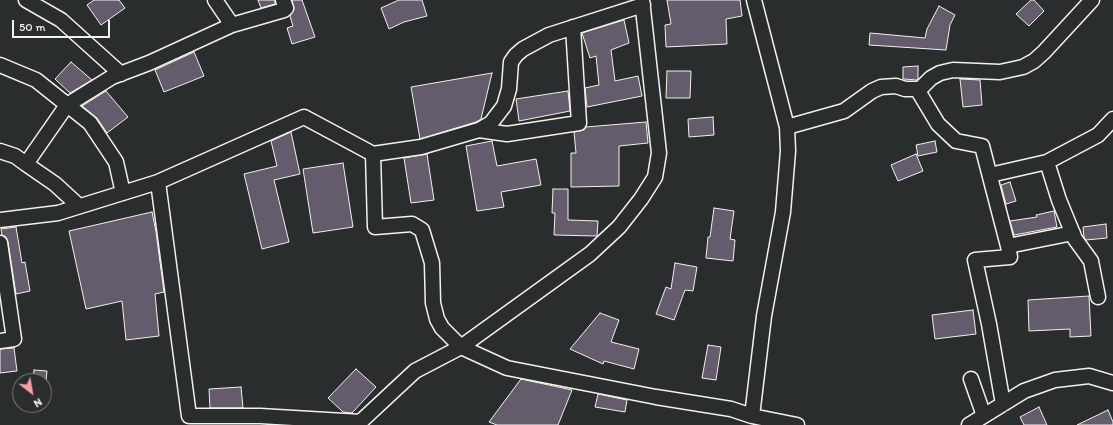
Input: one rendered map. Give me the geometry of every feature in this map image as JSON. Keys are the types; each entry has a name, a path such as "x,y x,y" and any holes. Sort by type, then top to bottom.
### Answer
{"street":[{"path":"26,0 61,20 121,74"},
{"path":"215,0 232,25"},
{"path":"26,164 67,105 112,77 149,63 232,25 284,10 286,8 282,0"},
{"path":"752,416 764,316 783,212 788,151 787,127 754,0"},
{"path":"787,127 844,111 872,91 881,87 896,86 905,89 917,89 921,88 931,78 940,73 953,70 1000,72 1023,67 1044,52 1092,0"},
{"path":"0,220 58,213 158,182 304,117 373,154 421,147 479,130 491,122 504,106 509,88 511,62 523,48 544,37 643,1 659,152 655,177 641,199 619,227 590,254 461,347 415,371 359,423 188,420 158,182"},
{"path":"479,130 507,134 579,123 573,27"},
{"path":"0,65 36,80 90,123 116,162 123,193"},
{"path":"917,89 938,124 956,142 982,146 990,175 1010,258 975,260 990,324 1003,404"},
{"path":"990,175 1047,162 1098,135 1113,119"},
{"path":"0,151 15,156 55,184 80,206"},
{"path":"373,154 375,227 412,224 422,230 432,263 434,303 437,319 442,328 461,347 507,368 656,397 731,409 752,416 795,425"},
{"path":"1047,162 1059,200 1073,233 1092,261 1098,297"},
{"path":"1008,246 1073,233"},
{"path":"0,243 14,339 0,341"},
{"path":"969,425 1024,391 1055,380 1089,376 1113,383"},
{"path":"971,379 984,416"}],"building":[{"path":"94,0 119,0 125,8 101,25 87,5"},
{"path":"258,0 275,0 275,4 261,8"},
{"path":"292,0 302,0 315,37 292,44 287,28 293,26 290,16 294,9"},
{"path":"399,0 422,0 427,16 404,22 389,29 381,8"},
{"path":"667,0 740,0 742,16 726,19 727,44 666,47 665,25 671,24"},
{"path":"1031,0 1034,0 1044,11 1029,26 1016,14"},
{"path":"939,6 955,15 950,25 946,50 869,45 870,33 925,38 927,29"},
{"path":"624,20 629,43 611,50 615,81 638,76 642,96 587,107 585,88 599,85 596,56 590,58 582,33"},
{"path":"194,52 204,76 164,92 155,70"},
{"path":"71,62 92,80 70,93 55,79"},
{"path":"918,66 917,80 903,79 903,67"},
{"path":"667,71 691,71 690,98 666,98"},
{"path":"492,73 481,119 476,122 420,139 411,87"},
{"path":"960,79 980,80 982,105 963,107"},
{"path":"106,91 128,117 107,133 97,118 82,106"},
{"path":"568,91 570,111 519,121 516,99"},
{"path":"713,117 714,135 689,137 688,119"},
{"path":"646,122 648,143 619,146 619,186 571,187 571,153 576,153 574,132 584,130 586,127"},
{"path":"291,132 300,174 274,180 289,242 262,249 244,174 277,166 271,141"},
{"path":"492,141 497,166 536,159 541,185 501,192 504,207 477,211 466,146"},
{"path":"935,141 937,152 918,156 916,145"},
{"path":"427,154 434,200 411,203 404,158"},
{"path":"916,154 923,171 898,181 891,165"},
{"path":"343,163 353,227 313,233 303,169"},
{"path":"1010,182 1016,201 1006,204 1001,185"},
{"path":"553,189 568,189 568,220 598,221 597,236 554,235 555,213 552,213"},
{"path":"714,208 734,211 730,239 735,240 733,261 706,258 708,237 710,237"},
{"path":"1054,211 1057,227 1014,235 1010,221 1037,217 1036,215"},
{"path":"152,212 164,292 155,294 159,336 126,340 122,301 86,309 69,231"},
{"path":"1106,224 1107,238 1086,240 1084,237 1083,227"},
{"path":"16,227 22,263 25,262 30,291 16,294 8,242 6,237 2,235 1,229"},
{"path":"675,263 697,267 693,291 685,290 674,320 656,314 666,287 671,289"},
{"path":"1089,296 1091,336 1070,337 1070,329 1029,331 1028,300"},
{"path":"973,310 976,334 935,339 932,315"},
{"path":"600,313 619,320 611,342 639,349 634,369 604,361 603,364 570,349"},
{"path":"708,345 721,347 716,380 702,378"},
{"path":"14,348 17,371 0,373 0,349"},
{"path":"356,369 376,387 352,413 343,412 328,398"},
{"path":"34,370 47,371 47,373 34,373"},
{"path":"521,379 572,390 558,425 497,425 489,422"},
{"path":"241,387 243,408 210,408 209,389"},
{"path":"598,394 627,400 625,412 595,407"},
{"path":"1039,407 1047,425 1024,425 1020,417"},
{"path":"1108,410 1113,425 1077,425"}]}
